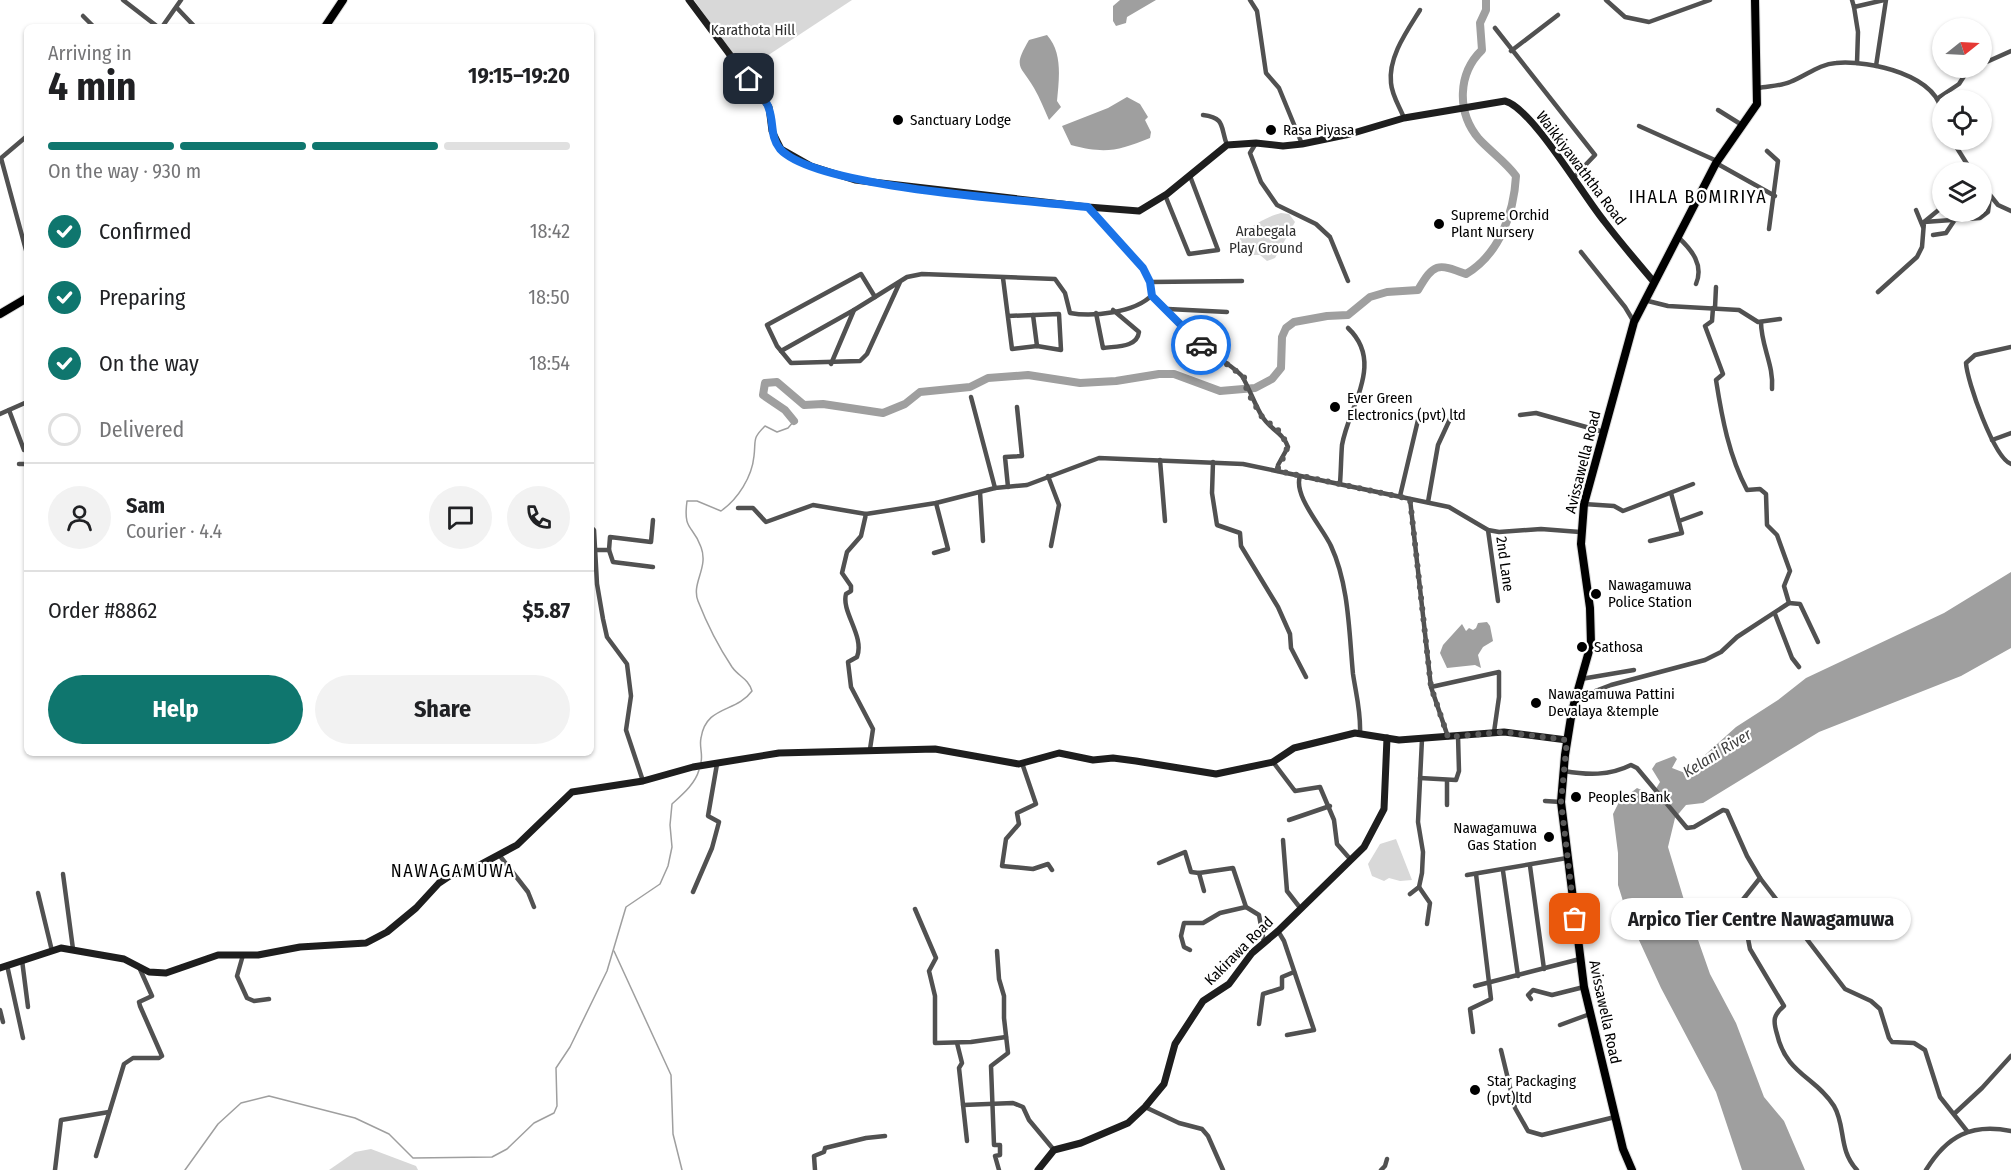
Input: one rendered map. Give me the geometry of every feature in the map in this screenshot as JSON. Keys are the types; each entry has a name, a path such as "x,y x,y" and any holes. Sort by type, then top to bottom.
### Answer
{"main road":[{"path":"327,24 343,0"},
{"name":"Avissawella Road","path":"1632,1170 1623,1149 1584,987 1561,802 1567,740 1576,694 1587,665 1591,644 1590,608 1580,532 1584,504 1634,322 1717,162 1757,104 1755,0"},
{"path":"0,314 24,300"}],"street":[{"path":"123,0 156,24"},
{"path":"163,24 181,0"},
{"path":"689,0 769,106 772,131 781,149 797,160 855,180 1139,211 1165,195 1227,145 1220,120 1203,115"},
{"path":"1250,0 1257,11 1266,73 1279,88 1302,144"},
{"path":"1606,0 1625,17 1649,22 1710,0"},
{"path":"1852,0 1858,32 1857,63"},
{"path":"1854,7 1885,0 1876,66"},
{"path":"177,8 192,24"},
{"path":"1404,118 1391,83 1391,74 1400,43 1420,10"},
{"path":"1512,51 1558,15"},
{"path":"83,16 91,24"},
{"path":"1495,28 1595,155 1573,177"},
{"path":"1992,60 2011,51"},
{"path":"1758,88 1787,84 1815,69 1835,63 1857,63 1901,74 1929,87 1932,91"},
{"path":"1950,90 1963,78"},
{"name":"Waikkiyawaththa Road","path":"1227,145 1302,144 1350,134 1404,118 1505,101 1517,106 1573,177 1603,220 1654,282"},
{"path":"1718,110 1742,125"},
{"path":"1639,126 1717,162 1775,196"},
{"path":"24,139 1,158 24,243"},
{"path":"1256,143 1250,153 1268,193 1277,205 1316,224 1330,237 1348,281"},
{"path":"1767,151 1778,161 1769,229"},
{"path":"1165,195 1189,254 1218,250 1190,176"},
{"path":"1992,198 2011,211"},
{"path":"1088,207 1143,268 1150,282 1152,296 1168,309 1195,340 1244,377 1247,389 1262,417 1279,431 1286,442 1287,453 1278,465 1278,471"},
{"path":"1878,292 1917,257 1922,247 1923,225 1916,210"},
{"path":"1923,225 1932,216"},
{"path":"1923,225 1937,222"},
{"path":"1933,235 1947,233 1954,222"},
{"path":"1678,237 1694,256 1698,265 1700,276 1696,284"},
{"path":"1581,252 1625,307 1634,322"},
{"path":"875,297 861,274 855,275 767,325 781,351 791,363 831,364 860,361 867,354 900,282"},
{"path":"781,351 907,278 922,274 1055,279 1065,293 1070,313"},
{"path":"1003,278 1012,349 1036,346 1061,350 1059,314"},
{"path":"1150,282 1242,281"},
{"path":"1716,287 1712,321 1705,326 1722,366 1723,374 1716,380 1724,427 1733,452 1734,466 1748,490 1760,489 1766,494 1767,525 1777,535 1790,571 1784,586 1789,603"},
{"path":"1008,316 1070,313 1083,316 1113,310 1147,300 1152,296"},
{"path":"1644,300 1668,306 1739,310 1761,322 1780,319"},
{"path":"1168,309 1227,312"},
{"path":"831,364 854,310"},
{"path":"1096,313 1103,348 1133,344 1138,339 1138,332 1113,310"},
{"path":"1033,315 1036,346"},
{"path":"1761,322 1764,348 1774,371 1772,388"},
{"path":"1340,483 1342,444 1366,369 1360,339 1348,328"},
{"path":"2011,347 1975,355 1966,363 1967,379 1992,440 2000,455 2011,464"},
{"path":"971,397 994,489"},
{"path":"0,414 24,403"},
{"path":"1008,487 1005,458 1022,456 1017,407"},
{"path":"9,410 24,450"},
{"path":"1520,415 1536,413 1604,432"},
{"path":"1428,502 1438,445 1450,419"},
{"path":"1400,496 1418,420"},
{"path":"1992,440 2011,433"},
{"path":"738,508 753,508 766,522 813,505 866,514 936,504 994,489 1034,483 1099,458 1243,464 1428,502 1460,512 1488,530 1499,532 1541,529 1580,532"},
{"path":"1161,460 1165,521"},
{"path":"1213,462 1212,493 1217,525 1240,533 1241,546 1278,607 1290,634 1292,648 1306,677"},
{"path":"19,465 24,464"},
{"path":"1048,476 1059,505 1051,546"},
{"path":"1300,476 1299,488 1332,546 1339,573 1351,629 1353,675 1361,709 1360,733"},
{"path":"1584,504 1614,506 1623,511 1693,484"},
{"path":"980,492 983,541"},
{"path":"1650,541 1682,533 1671,493"},
{"path":"1410,499 1431,687 1448,737"},
{"path":"934,553 948,549 936,504"},
{"path":"1678,521 1701,513"},
{"path":"866,514 861,536 847,552 842,573 851,586 851,591 846,594 845,599 855,626 859,652 857,657 848,662 848,673 851,687 873,729 870,749"},
{"path":"653,520 651,542 610,537 609,550 614,562 653,567"},
{"name":"2nd Lane","path":"1488,530 1498,602"},
{"path":"594,531 597,584 607,637 627,664 631,696 626,729 643,781"},
{"path":"595,550 609,550"},
{"path":"1576,694 1590,693 1611,685 1705,660 1721,652 1737,637 1789,603 1800,604 1818,642"},
{"path":"1775,614 1792,658 1799,667"},
{"path":"1581,679 1634,670"},
{"path":"1431,687 1499,672 1499,697 1494,732"},
{"path":"23,1038 4,967 52,951 73,949 124,959 149,972 166,973 218,955 275,954 300,947 335,943 366,943 387,932 416,908 439,883 451,875 472,869 517,845 572,792 643,781 693,767 799,752 934,749 1006,763 1022,763 1059,753 1093,760 1113,758 1216,774 1273,762 1294,748 1360,733 1387,738 1422,739 1494,732 1533,734 1567,740"},
{"path":"1420,778 1456,780 1459,771 1458,736"},
{"name":"Kakirawa Road","path":"1054,1150 1081,1143 1128,1123 1145,1107 1164,1084 1175,1044 1203,1002 1229,984 1264,942 1352,861 1364,847 1383,815 1387,738"},
{"path":"1422,739 1418,822 1423,852 1419,887 1430,903 1427,924"},
{"path":"1273,762 1295,791 1317,786 1330,806 1337,844 1352,861"},
{"path":"1022,763 1036,804 1017,813 1019,824 1006,838 1002,866 1033,869 1048,864 1052,870"},
{"path":"693,892 712,848 719,822 708,816 717,764"},
{"path":"1563,771 1592,775 1624,769 1631,765 1637,768 1685,826 1694,827 1723,810 1727,811 1747,856 1760,878 1845,989 1871,1001 1880,1009 1889,1038 1893,1042 1920,1045 1925,1050 1935,1084 1966,1131"},
{"path":"1447,781 1447,805"},
{"path":"1545,801 1561,802"},
{"path":"1289,820 1330,806"},
{"path":"1283,840 1287,891 1301,909"},
{"path":"1159,863 1185,852 1191,872 1233,868 1246,907 1259,915 1264,942"},
{"path":"500,856 528,892 534,907"},
{"path":"1467,875 1503,871 1567,858"},
{"path":"1530,866 1544,969"},
{"path":"1503,871 1518,976"},
{"path":"1199,873 1204,891"},
{"path":"63,874 73,949"},
{"path":"1473,1032 1470,1010 1491,999 1476,874"},
{"path":"1760,878 1741,902 1750,949 1784,1006 1776,1012 1773,1021 1778,1042 1787,1060 1834,1106 1842,1141 1851,1163 1857,1170"},
{"path":"1410,894 1419,887"},
{"path":"38,893 52,951"},
{"path":"1190,950 1184,947 1180,936 1184,923 1203,923 1220,913 1246,907"},
{"path":"915,909 936,958 928,971 935,996 935,1043 957,1043 1006,1037"},
{"path":"1278,931 1314,1030 1287,1035"},
{"path":"997,951 999,979 1004,996 1008,1053 991,1066 994,1103 991,1109 993,1144 1000,1145 1000,1155 995,1156 999,1170"},
{"path":"243,955 237,976 247,998 254,1001 269,999"},
{"path":"1475,986 1580,959"},
{"path":"22,960 28,1007"},
{"path":"96,1156 124,1064 133,1058 162,1056 140,1006 139,1002 152,996 139,967"},
{"path":"1259,1024 1263,994 1282,988 1282,977 1294,972"},
{"path":"1531,999 1528,995 1533,990 1548,994 1562,994 1584,987"},
{"path":"1540,997 1548,994"},
{"path":"0,1010 3,1022"},
{"path":"1560,1025 1590,1014"},
{"path":"957,1043 962,1063 959,1068 967,1141"},
{"path":"1501,1050 1515,1108 1528,1131 1542,1135 1615,1117"},
{"path":"1954,1114 2011,1056"},
{"path":"963,1105 1013,1103 1023,1107 1029,1120 1054,1150 1038,1170"},
{"path":"1145,1107 1179,1123 1202,1129 1208,1136 1223,1170"},
{"path":"55,1170 61,1120 109,1112"},
{"path":"1926,1170 1942,1147 1966,1131 2011,1131"},
{"path":"815,1170 814,1156 824,1152 825,1148 885,1136"},
{"path":"1381,1170 1387,1159"}],"green space":[{"name":"Karathota Hill","path":"694,0 852,0 744,71"},
{"name":"Arabegala Play Ground","path":"1281,213 1289,214 1295,222 1275,258 1267,261 1260,255 1247,255 1239,241 1241,236 1257,224"},
{"path":"1396,839 1412,880 1400,881 1389,878 1384,881 1372,876 1368,864 1380,844"},
{"path":"371,1149 416,1166 418,1170 329,1170 355,1152"}],"water":[{"path":"1120,0 1156,0 1127,17 1126,23 1116,26 1113,21 1113,6"},
{"path":"1047,35 1058,58 1057,101 1061,107 1049,120 1020,66 1021,57 1029,40"},
{"path":"1127,97 1140,104 1148,117 1145,120 1151,132 1150,138 1111,150 1093,150 1071,145 1062,126 1108,108"},
{"name":"Kelani River","path":"2011,572 2011,648 1961,676 1819,732 1703,803 1686,805 1675,818 1668,847 1710,974 1736,1023 1764,1097 1784,1121 1805,1170 1742,1170 1716,1092 1661,988 1627,914 1618,885 1618,853 1613,814 1619,802 1637,788 1652,795 1660,782 1652,769 1656,763 1674,756 1677,759 1672,768 1685,773 1736,727 1778,700 1806,678 1944,613"},
{"path":"1487,622 1493,641 1483,647 1478,655 1481,668 1475,665 1447,668 1440,653 1443,645 1462,624 1466,631 1469,628 1473,630 1476,628 1478,623"}],"waterway":[{"path":"794,421 785,410 763,395 765,383 777,382 804,405 823,404 883,413 905,404 920,392 970,387 988,378 1028,375 1080,383 1174,374 1220,391 1255,388 1272,379 1281,368 1282,337 1286,328 1294,322 1348,315 1370,297 1387,292 1418,290 1428,275 1437,268 1449,268 1466,274 1478,266 1496,244 1508,218 1515,190 1516,176 1479,139 1466,117 1464,105 1464,81 1474,59 1482,50 1480,23 1486,10 1486,0"},
{"path":"701,762 701,738 709,720 715,714 738,703 752,691 722,651 698,601 696,594 703,555 686,518 687,501 697,501 721,511 733,500 747,479 753,464 755,440 761,430 765,426 777,432 788,428 794,421"},
{"path":"185,1170 218,1124 241,1103 269,1096 355,1118 389,1134 413,1158 492,1157 507,1149 534,1123 554,1113 557,1106 556,1068 570,1047 607,971 626,907 660,884 668,866 672,847 670,825 672,804 692,784 699,770"},
{"path":"614,951 671,1075 673,1134 682,1170"}],"way so far":[{"path":"1201,345 1244,377 1247,391 1255,401 1262,417 1279,431 1286,442 1287,453 1278,465 1278,471 1410,499 1431,687 1448,737 1504,732 1567,740 1561,802 1575,919"}],"place":[{"name":"Sanctuary Lodge","path":"898,120"},
{"name":"Rasa Piyasa","path":"1271,130"},
{"name":"Supreme Orchid Plant Nursery","path":"1439,224"},
{"name":"Ever Green Electronics (pvt) ltd","path":"1335,407"},
{"name":"Nawagamuwa Police Station","path":"1596,594"},
{"name":"Sathosa","path":"1582,647"},
{"name":"Nawagamuwa Pattini Devalaya &temple","path":"1536,703"},
{"name":"Peoples Bank","path":"1576,797"},
{"name":"Nawagamuwa Gas Station","path":"1549,837"},
{"name":"Arpico Tier Centre Nawagamuwa","path":"1575,919"},
{"name":"Star Packaging (pvt)ltd","path":"1475,1090"}],"district":[{"name":"IHALA BOMIRIYA","path":"1698,197"},
{"name":"NAWAGAMUWA","path":"453,871"}],"route":[{"path":"749,79 769,106 772,131 781,149 811,166 855,180 1088,207 1143,268 1150,282 1152,296 1174,315 1201,345"}]}
